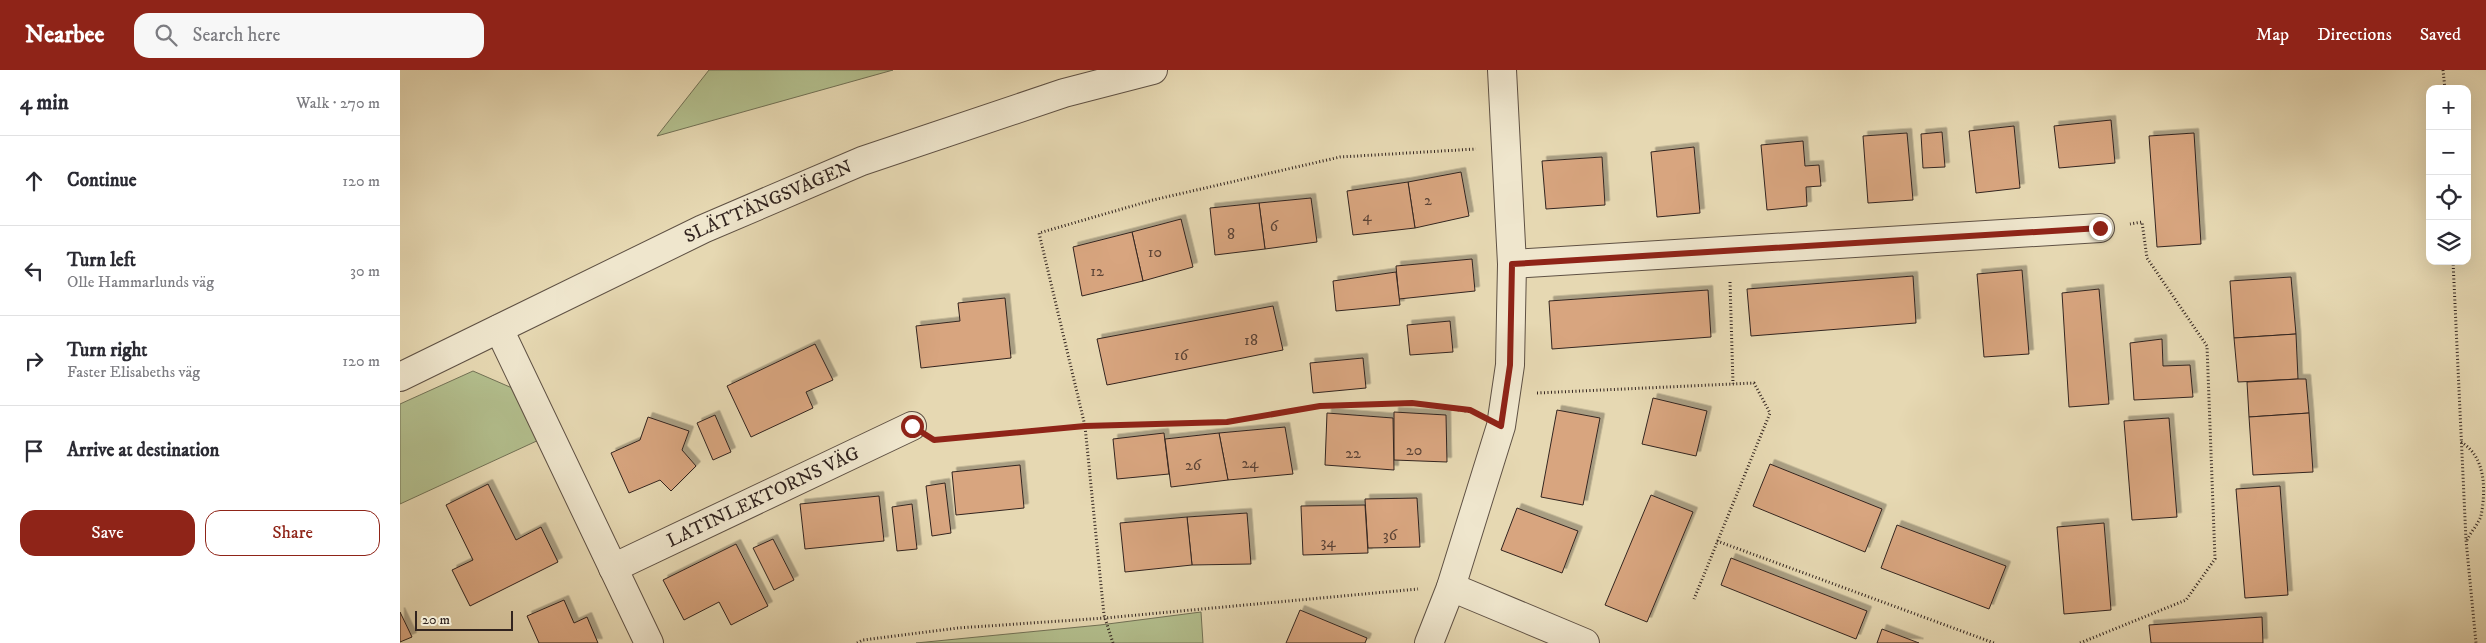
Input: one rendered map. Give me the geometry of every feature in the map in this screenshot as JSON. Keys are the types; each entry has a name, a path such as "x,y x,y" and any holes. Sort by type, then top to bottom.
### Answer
{"street":[{"name":"SLÄTTÄNGSVÄGEN","path":"400,377 704,229 862,161 1064,93 1153,70"},
{"path":"1429,643 1451,586 1501,426 1510,365 1512,264 1502,70"},
{"path":"1512,264 2100,228"},
{"path":"498,329 649,643"},
{"name":"LATINLEKTORNS VÄG","path":"613,568 912,426"},
{"path":"1451,586 1585,643"}],"path":[{"path":"2443,70 2445,85"},
{"path":"1113,643 1105,618 1085,426 1039,233 1153,200 1340,157 1507,147"},
{"path":"2080,643 2186,600 2215,559 2207,346 2147,258 2142,222 2100,228"},
{"path":"1729,251 1733,384"},
{"path":"2453,265 2466,540 2476,643"},
{"path":"1506,395 1754,383 1770,413 1694,599"},
{"path":"912,426 934,440 1085,426 1227,422 1320,406 1412,403 1470,410 1501,426"},
{"path":"2462,442 2472,448 2480,459 2485,484 2481,517 2466,540"},
{"path":"1718,542 1994,643"},
{"path":"857,643 863,640 958,628 1105,618 1451,586"}],"green space":[{"path":"709,70 893,70 657,136"},
{"path":"473,371 519,391 541,439 400,504 400,404"},
{"path":"1201,612 1203,643 916,643 1100,625"}],"building":[{"path":"2111,120 2115,163 2059,168 2054,126"},
{"path":"2014,126 2020,188 1976,193 1969,131"},
{"path":"1942,132 1945,167 1923,168 1921,134"},
{"path":"1907,133 1913,200 1868,203 1863,136"},
{"path":"2194,133 2201,244 2157,247 2149,136"},
{"path":"1803,141 1805,166 1819,165 1821,186 1806,187 1807,206 1767,210 1761,145"},
{"path":"1694,147 1700,213 1657,217 1651,152"},
{"path":"1602,157 1605,205 1546,209 1542,161"},
{"path":"1461,172 1469,216 1415,228 1408,182"},
{"path":"1408,182 1415,228 1353,235 1347,191"},
{"path":"1311,198 1317,242 1265,249 1259,203"},
{"path":"1259,203 1265,249 1215,255 1210,208"},
{"path":"1181,219 1193,267 1143,281 1132,232"},
{"path":"1132,232 1143,281 1082,296 1073,247"},
{"path":"1472,259 1475,291 1399,299 1396,266"},
{"path":"2022,270 2029,354 1984,357 1977,274"},
{"path":"1396,272 1400,305 1336,311 1333,281"},
{"path":"1913,276 1916,323 1751,336 1747,289"},
{"path":"2291,277 2296,334 2234,338 2230,281"},
{"path":"2099,289 2109,404 2069,407 2062,293"},
{"path":"1708,290 1711,337 1552,349 1549,301"},
{"path":"1005,298 1011,358 921,368 916,326 960,321 958,303"},
{"path":"1273,306 1283,350 1107,385 1097,339"},
{"path":"1450,321 1453,352 1410,355 1407,325"},
{"path":"2296,334 2298,379 2238,382 2234,338"},
{"path":"2162,339 2163,366 2190,365 2193,397 2134,400 2130,343"},
{"path":"815,344 833,380 806,392 813,408 751,437 727,386"},
{"path":"1363,358 1366,388 1313,393 1310,363"},
{"path":"2306,379 2309,413 2249,417 2247,382"},
{"path":"1653,398 1707,411 1696,456 1642,444"},
{"path":"1557,410 1600,418 1583,505 1541,497"},
{"path":"1394,412 1446,415 1447,462 1394,460"},
{"path":"1327,413 1393,418 1394,470 1325,465"},
{"path":"2309,413 2313,472 2253,475 2249,417"},
{"path":"715,415 731,452 713,460 697,423"},
{"path":"648,417 689,431 682,450 696,466 671,491 660,480 629,493 611,453 640,440"},
{"path":"2169,418 2177,517 2132,520 2124,421"},
{"path":"1285,427 1293,474 1228,480 1219,433"},
{"path":"1164,433 1169,474 1117,479 1113,439"},
{"path":"1219,433 1228,480 1171,487 1165,439"},
{"path":"1770,464 1882,509 1865,552 1753,506"},
{"path":"1020,465 1024,508 956,515 952,472"},
{"path":"945,483 951,533 932,536 926,486"},
{"path":"488,484 516,540 541,527 558,562 470,606 452,570 473,560 446,505"},
{"path":"2280,486 2288,595 2245,598 2236,489"},
{"path":"1651,495 1693,512 1647,622 1605,605"},
{"path":"879,496 884,541 805,549 800,504"},
{"path":"1417,498 1420,547 1368,548 1365,499"},
{"path":"912,504 917,549 897,551 892,507"},
{"path":"1365,505 1368,553 1303,555 1301,506"},
{"path":"1517,508 1578,531 1562,573 1501,550"},
{"path":"1247,513 1251,564 1192,565 1187,517"},
{"path":"1187,517 1192,565 1125,572 1120,523"},
{"path":"2104,523 2111,610 2064,614 2057,527"},
{"path":"1897,525 2006,566 1989,609 1881,568"},
{"path":"773,539 794,580 774,590 753,548"},
{"path":"736,544 768,606 731,625 719,602 684,620 663,580"},
{"path":"1731,558 1867,611 1856,639 1721,585"},
{"path":"564,600 574,623 587,617 598,643 539,643 527,616"},
{"path":"1300,610 1367,638 1365,643 1286,643"},
{"path":"400,612 412,637 400,642"},
{"path":"2262,617 2263,643 2151,643 2149,625"},
{"path":"1882,629 1919,643 1877,643"}],"route":[{"path":"912,426 934,440 1085,426 1227,422 1320,406 1412,403 1470,410 1501,426 1510,365 1512,264 2100,228"}]}
